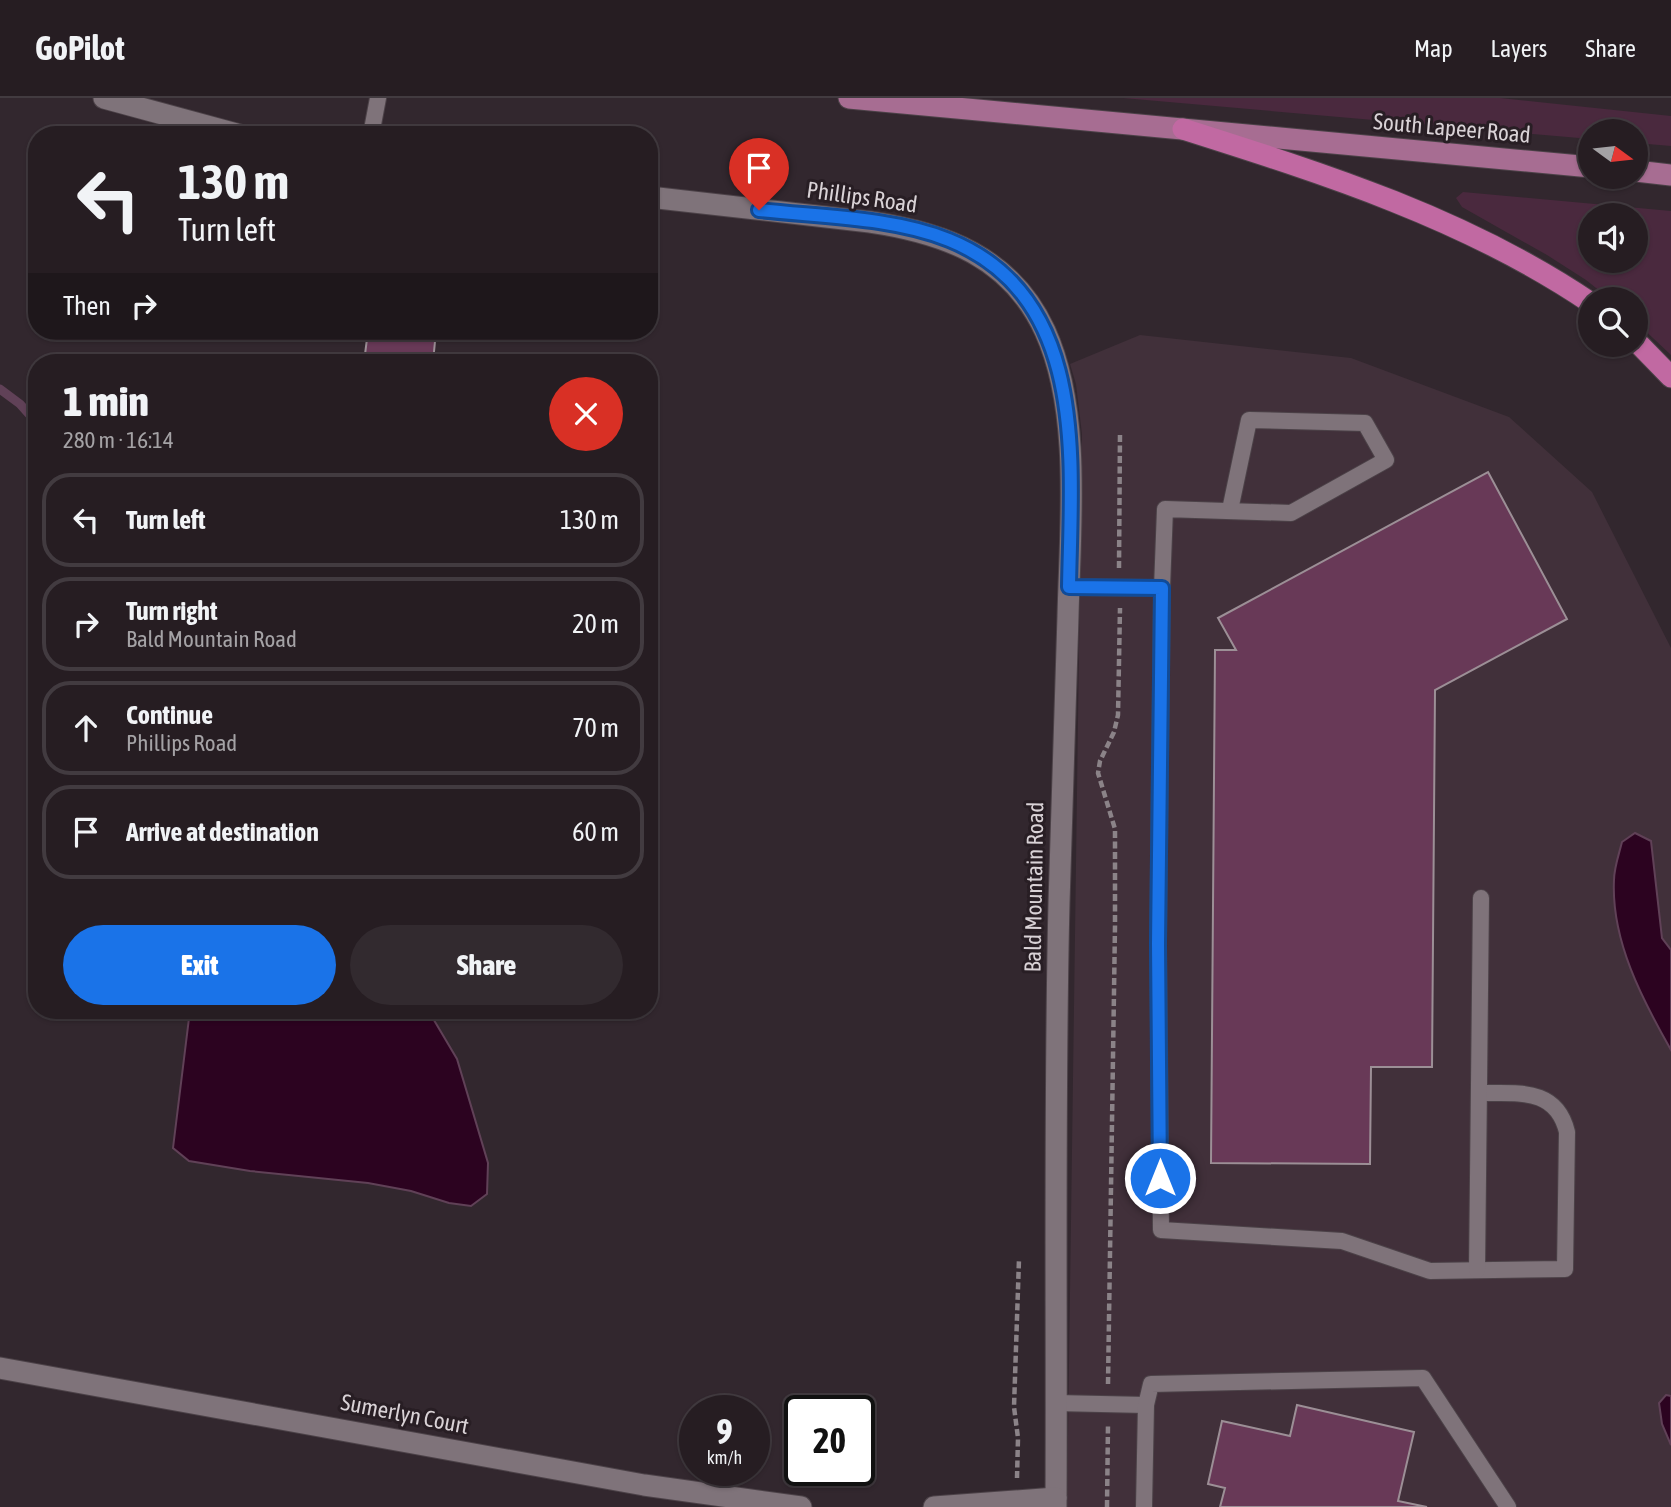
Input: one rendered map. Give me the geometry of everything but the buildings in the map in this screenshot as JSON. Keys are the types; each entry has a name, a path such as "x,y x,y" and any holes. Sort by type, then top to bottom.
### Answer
{"highway":[{"path":"1183,129 1325,174 1402,204 1517,257 1578,295"},
{"path":"1648,353 1671,377"}],"main road":[{"name":"South Lapeer Road","path":"849,98 1578,166"},
{"path":"1648,172 1671,174"}],"street":[{"path":"104,98 207,126"},
{"name":"Phillips Road","path":"658,198 870,222 923,232 970,250 992,264 1012,282"},
{"name":"Bald Mountain Road","path":"1012,282 1029,303 1045,330 1063,387 1070,454 1069,587 1059,908 1056,1503"},
{"name":"Sumerlyn Court","path":"0,1368 644,1485 801,1507"},
{"path":"934,1507 1017,1501 1056,1503"}],"lane":[{"path":"373,126 378,98"},
{"path":"1230,510 1249,420 1365,423 1386,460 1291,513 1165,509 1158,944 1161,1230 1342,1241 1430,1271 1565,1269 1567,1132 1559,1111 1542,1098 1479,1093"},
{"path":"1069,587 1162,588"},
{"path":"1477,1270 1481,898"},
{"path":"1144,1507 1146,1405 1151,1384 1423,1378 1508,1507"},
{"path":"1056,1403 1146,1405"}],"path":[{"path":"1107,1507 1115,829 1098,773 1118,715 1120,433"},
{"path":"1017,1501 1018,1438 1014,1407 1018,1259"}],"shaded area":[{"path":"1123,98 1500,98 1671,116 1671,146 1648,144 1648,119 1578,119 1578,138"},
{"path":"1463,192 1583,203 1578,203 1578,273 1648,273 1648,209 1671,211 1671,355 1648,333 1648,287 1595,287 1547,255 1462,207 1456,198"},
{"path":"1140,335 1351,358 1509,417 1592,492 1671,648 1671,1507 1067,1507 1082,434 1076,384 1070,364"},
{"path":"1635,833 1651,841 1662,938 1671,950 1671,1050 1639,990 1623,947 1614,902 1614,880 1622,842"},
{"path":"189,1019 433,1019 457,1059 488,1163 487,1194 471,1206 449,1203 411,1191 368,1183 250,1171 189,1161 173,1148"},
{"path":"1666,1395 1671,1396 1671,1445 1662,1424 1659,1403"}],"waterway":[{"path":"0,389 28,413"}],"route":[{"path":"759,210 870,222 923,232 970,250 992,264 1012,282 1029,303 1045,330 1063,387 1070,454 1069,587 1162,588 1158,944 1160,1178"}]}
